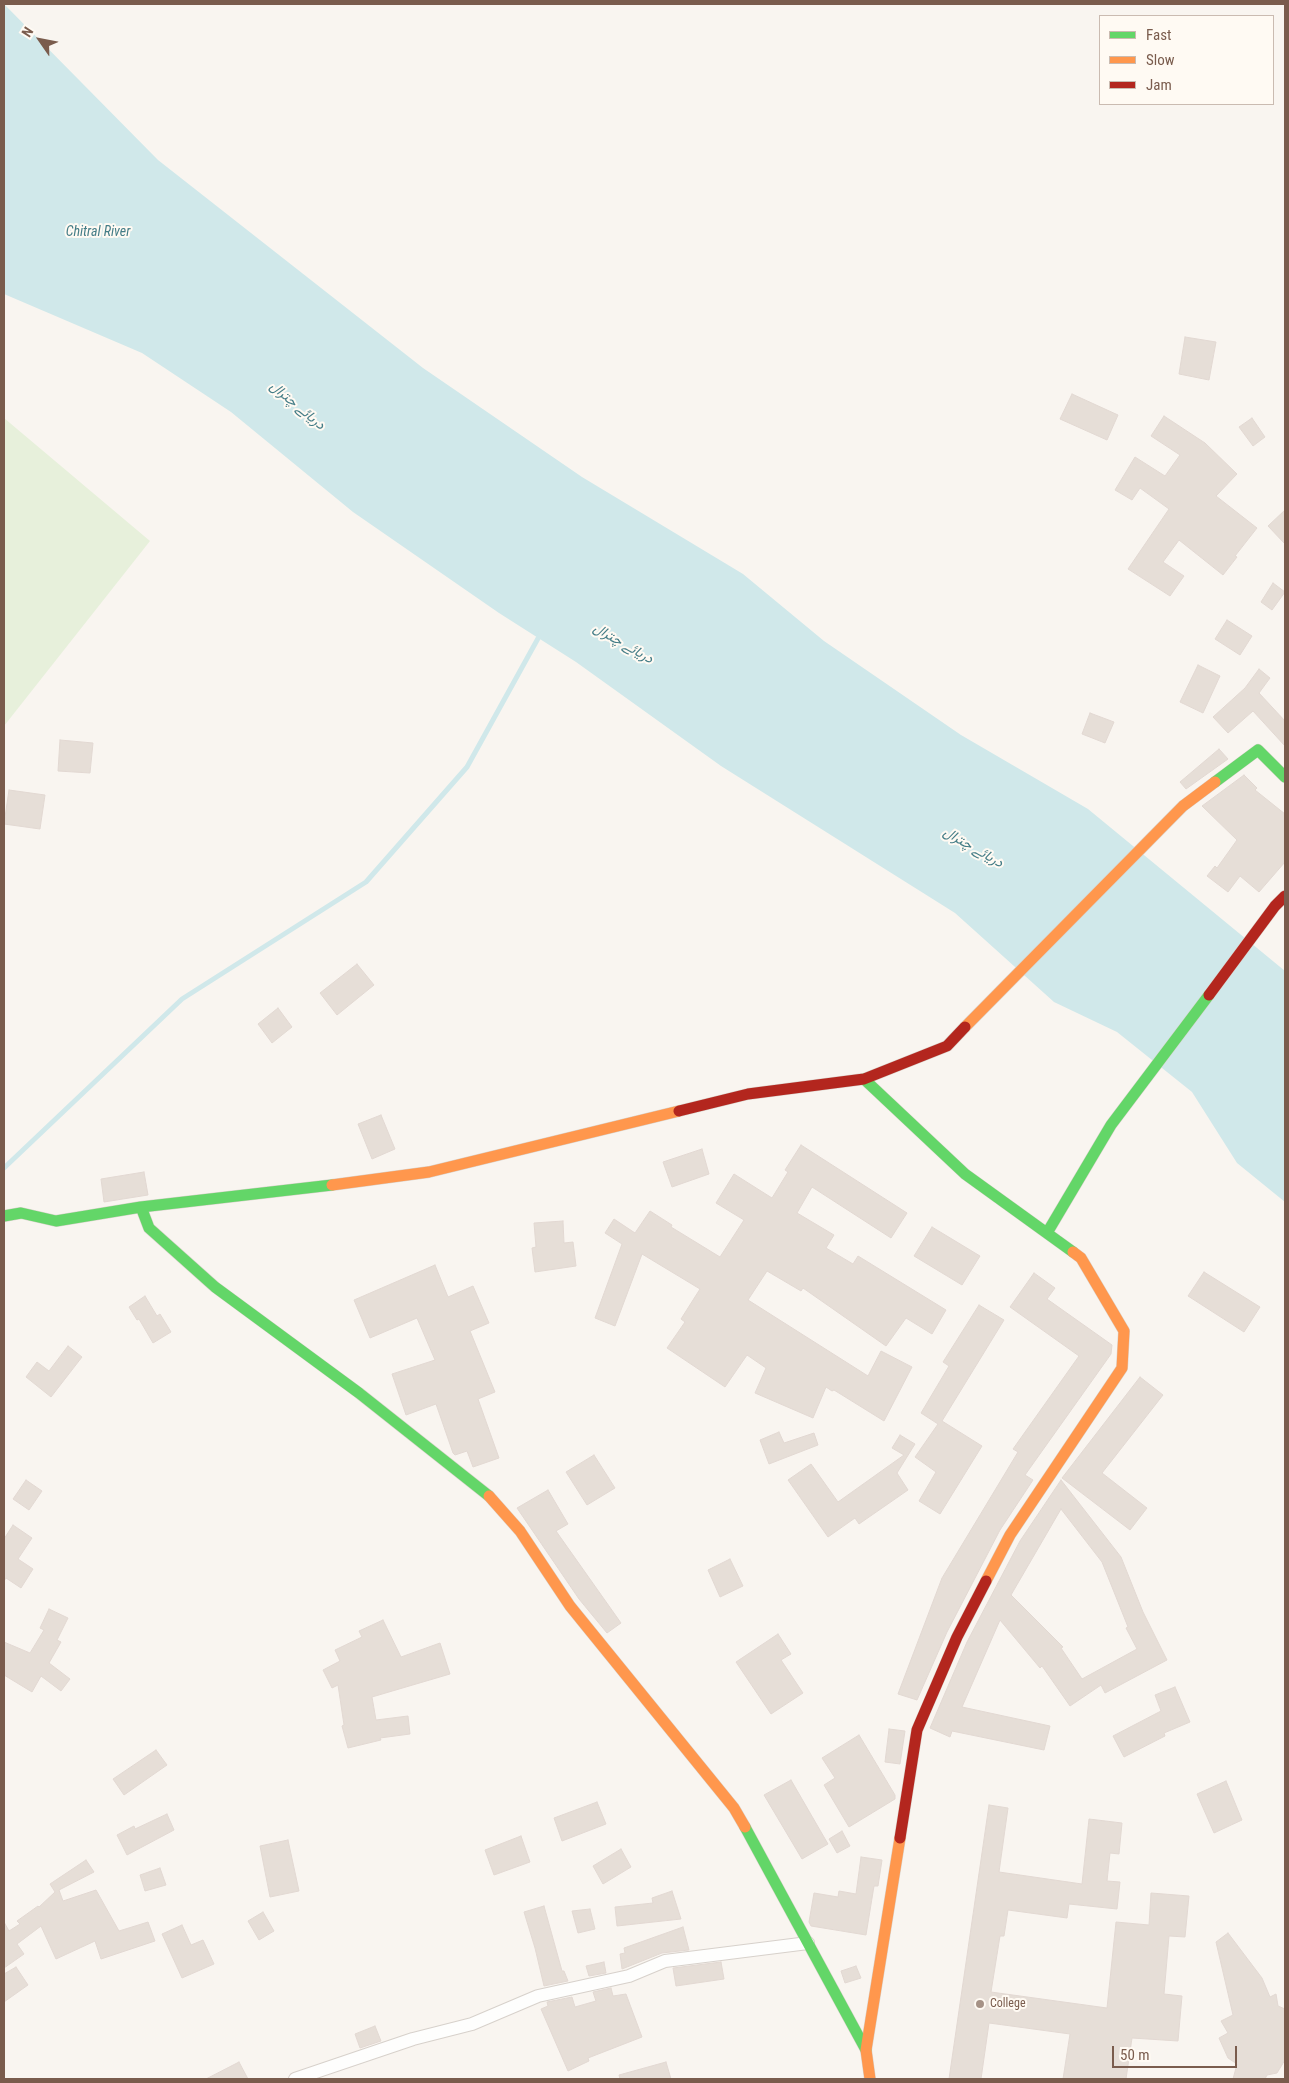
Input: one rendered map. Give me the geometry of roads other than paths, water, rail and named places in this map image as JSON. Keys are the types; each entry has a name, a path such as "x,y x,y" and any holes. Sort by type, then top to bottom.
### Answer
{"street":[{"path":"4,1216 21,1213 56,1221 141,1207 300,1190 429,1172 748,1094 864,1079 946,1046 1183,806 1258,750 1285,777"},
{"path":"1046,1233 1111,1125 1285,896"},
{"path":"864,1079 965,1174 1081,1258 1124,1331 1122,1368 1010,1535 957,1637 917,1730 866,2050 870,2079"},
{"path":"141,1207 149,1228 215,1287 366,1398 488,1496 508,1517 520,1531 570,1606 734,1808 866,2050"},
{"path":"295,2079 413,2038 472,2024 538,1996 629,1976 665,1961 808,1943"}],"water":[{"name":"Chitral River","path":"4,4 158,160 423,368 582,477 743,574 824,641 961,735 1088,809 1285,971 1285,1202 1237,1163 1192,1092 1117,1032 1054,1002 955,913 721,766 576,662 499,613 353,512 231,412 142,353 4,294"}],"waterway":[{"path":"4,1168 182,999 366,882 467,767 541,633"}],"place":[{"name":"College","path":"980,2004"}],"water label":[{"name":"دریائے چترال","path":"297,406"},
{"name":"دریائے چترال","path":"623,644"},
{"name":"دریائے چترال","path":"973,848"}]}
